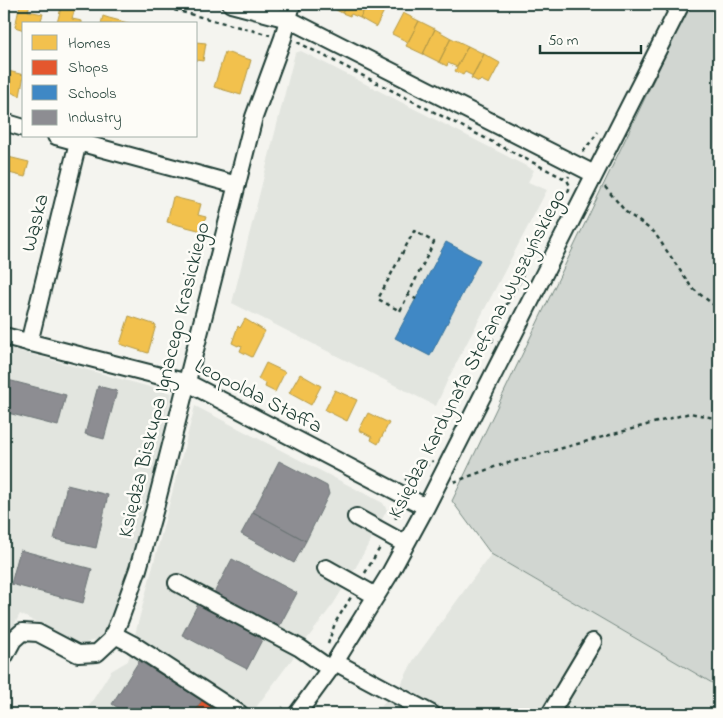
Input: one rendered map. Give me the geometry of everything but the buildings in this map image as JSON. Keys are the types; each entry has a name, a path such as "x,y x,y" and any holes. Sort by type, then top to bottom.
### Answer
{"street":[{"path":"231,4 290,12 594,174"},
{"name":"Księdza Kardynała Stefana Wyszyńskiego","path":"296,714 333,665 376,596 426,507 681,4"},
{"name":"Księdza Biskupa Ignacego Krasickiego","path":"4,657 13,640 22,632 38,633 78,654 98,653 111,640 138,569 188,383 254,117 283,38 290,12"},
{"path":"4,122 22,127"},
{"path":"63,138 237,185"},
{"name":"Wąska","path":"29,343 78,142"},
{"name":"Leopolda Staffa","path":"4,336 188,383 426,507"},
{"path":"356,517 405,544"},
{"path":"326,568 376,596"},
{"path":"177,583 333,665 432,714"},
{"path":"113,634 132,644 240,714"},
{"path":"550,714 593,642"}],"path":[{"path":"151,4 295,41 567,180 570,186 565,199"},
{"path":"594,174 626,212 654,232 692,288 719,309"},
{"path":"491,347 496,324 521,279 542,233 562,205"},
{"path":"414,232 434,242 408,295 400,311 378,299 414,232"},
{"path":"408,295 416,299"},
{"path":"435,490 497,466 690,413 719,419"},
{"path":"406,482 405,479 434,461"}],"shaded area":[{"path":"690,4 719,4 719,687 491,554 452,501"},
{"path":"301,51 534,170 528,182 547,190 449,377 436,406 232,303 295,53"},
{"path":"4,347 172,393 144,521 106,636 80,645 20,614 4,644"},
{"path":"195,406 383,503 387,510 334,603 251,714 84,714 111,671 128,661"},
{"path":"491,554 719,687 719,714 376,714 387,699 393,700 413,661"}]}
